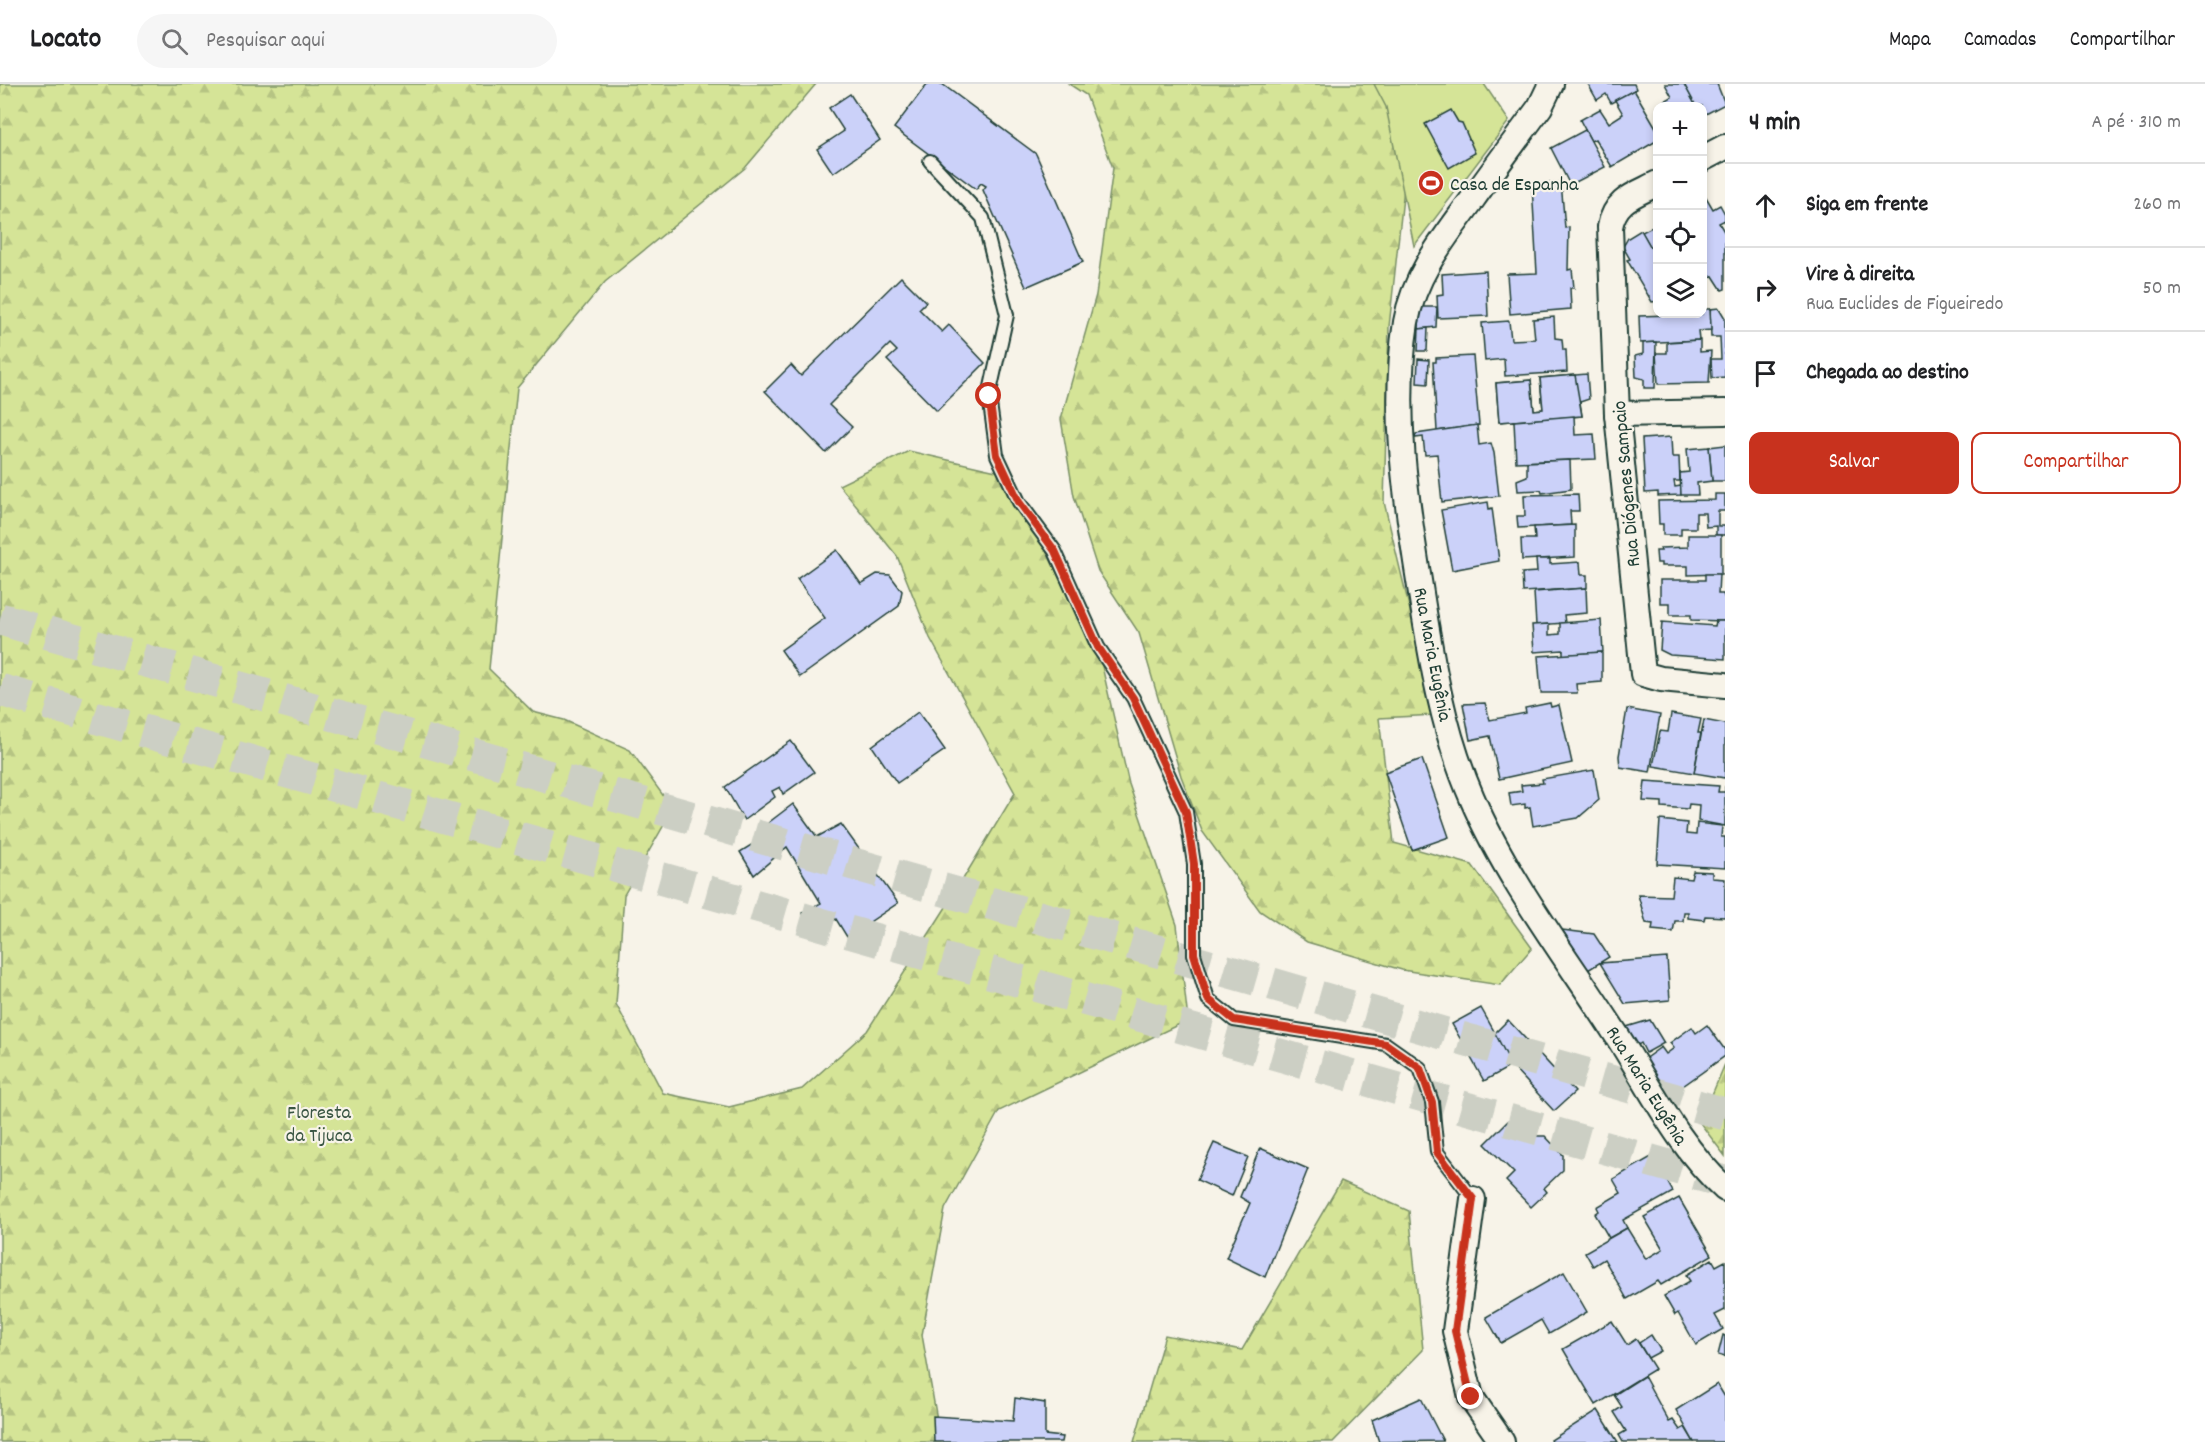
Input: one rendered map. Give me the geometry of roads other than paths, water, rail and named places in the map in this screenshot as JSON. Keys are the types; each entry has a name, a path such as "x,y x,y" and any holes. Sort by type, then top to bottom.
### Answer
{"street":[{"name":"Rua Maria Eugênia","path":"1551,84 1539,107 1437,248 1418,280 1406,321 1400,416 1407,504 1433,669 1455,753 1472,799 1511,872 1627,1051 1664,1116 1686,1148 1725,1189"},
{"path":"1707,156 1725,147"},
{"name":"Rua Diógenes Sampaio","path":"1653,186 1624,201 1613,211 1610,227 1617,414 1643,674 1661,679 1725,685"},
{"path":"1617,414 1725,412"},
{"path":"1473,1199 1455,1331 1471,1397 1502,1442"}],"lane":[{"path":"930,161 983,218 1007,315 989,396 997,455 1019,502 1055,551 1098,647 1133,698 1186,812 1194,864 1194,954 1208,999 1234,1020 1386,1044 1420,1068 1432,1102 1437,1152 1473,1199"}],"tunnel":[{"path":"0,619 1725,1114"},
{"path":"0,690 1725,1182"}],"place":[{"name":"Casa de Espanha","path":"1431,183"}],"park label":[{"name":"Floresta da Tijuca","path":"319,1122"}]}
